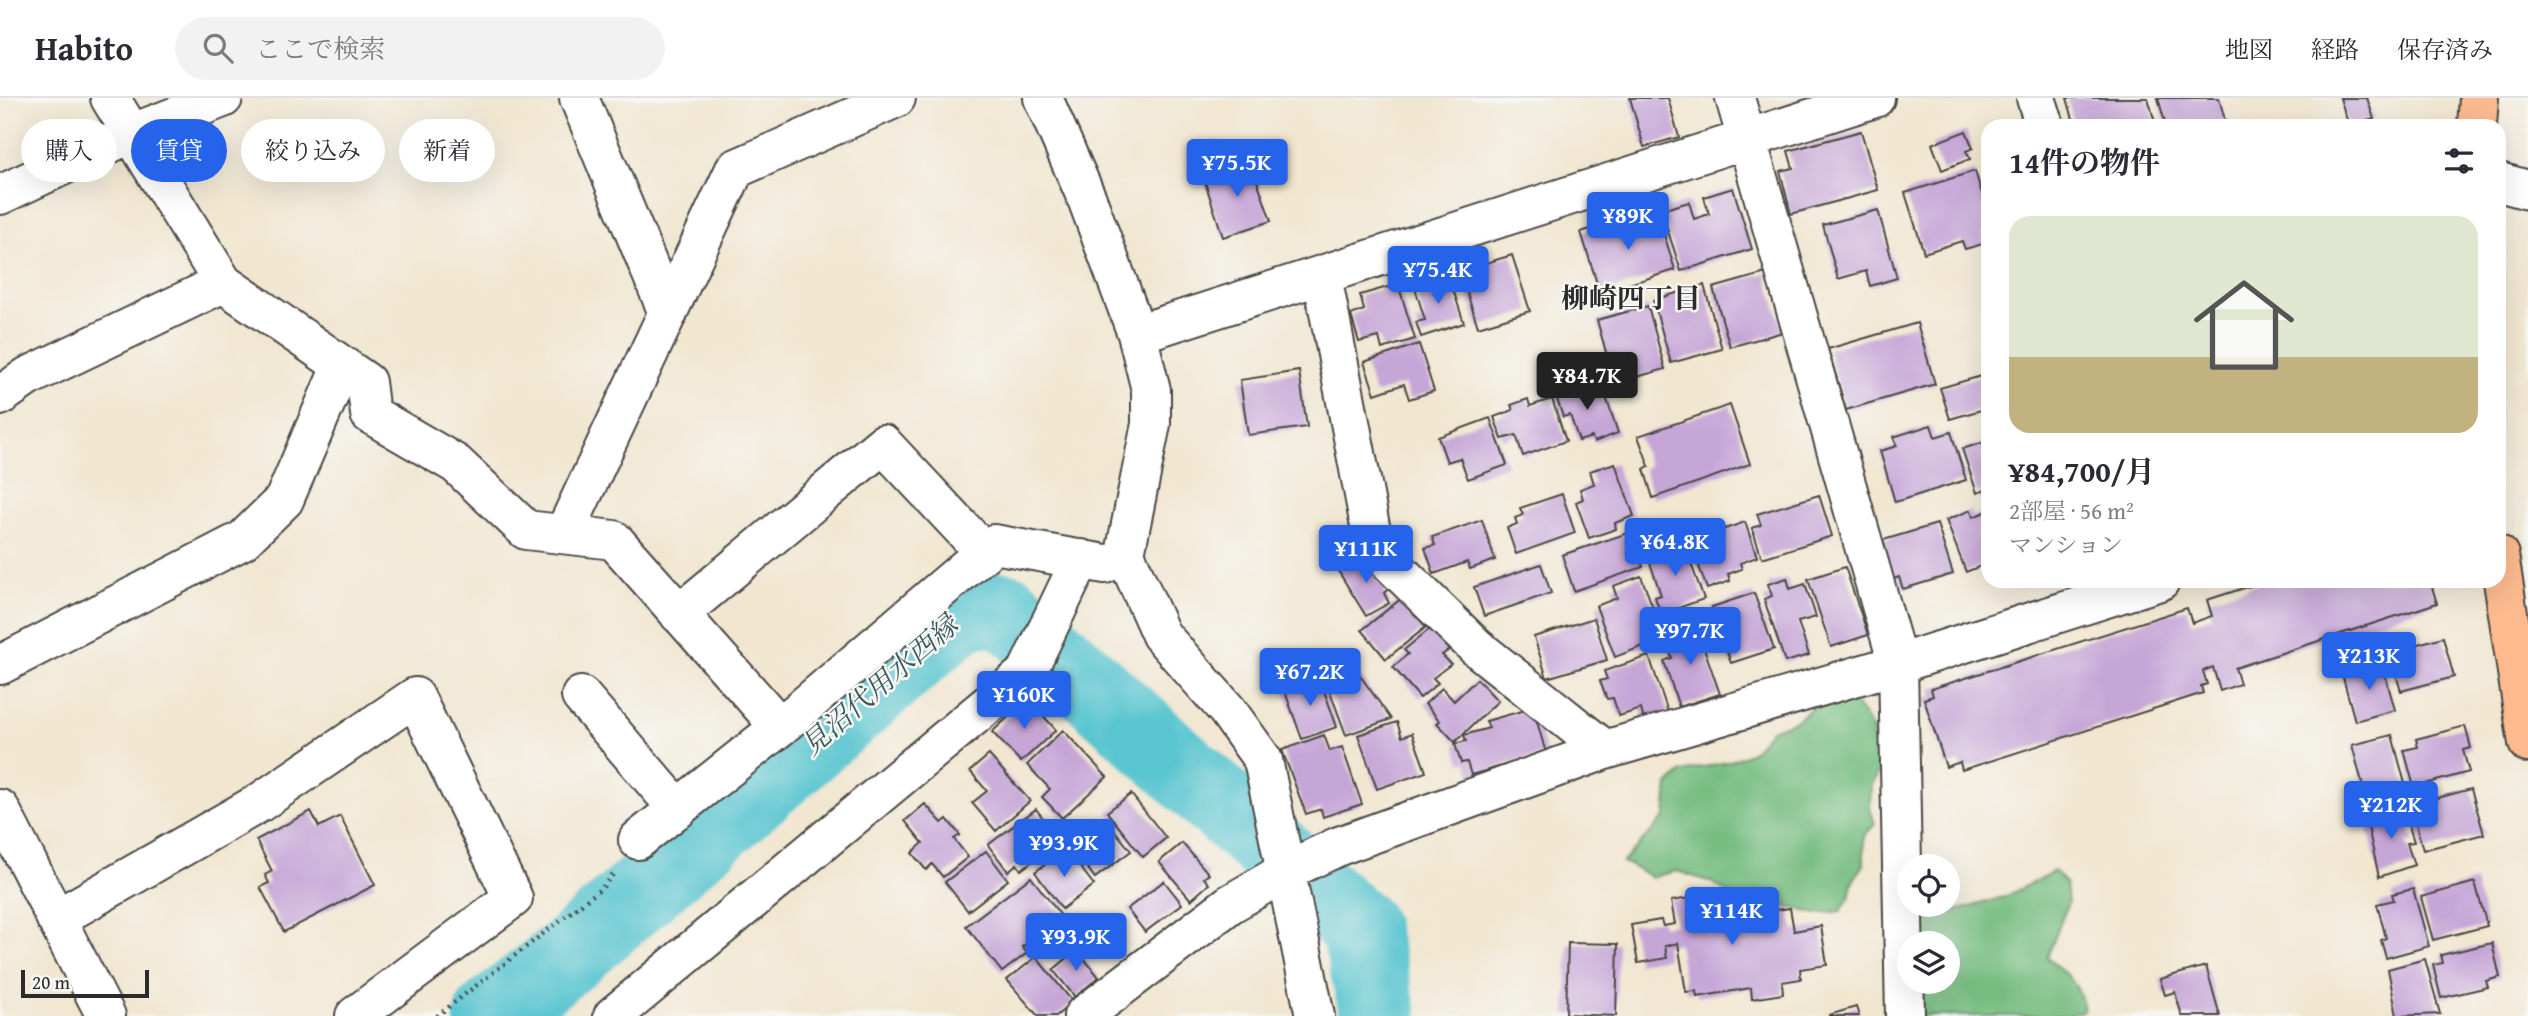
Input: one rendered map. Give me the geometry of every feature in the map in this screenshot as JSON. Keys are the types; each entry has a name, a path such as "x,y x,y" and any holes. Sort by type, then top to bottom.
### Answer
{"main road":[{"path":"2478,119 2479,98"},
{"path":"2504,588 2528,743"}],"street":[{"path":"110,98 223,283 366,382 370,414 456,464 526,530 614,540 780,727"},
{"path":"579,98 668,313"},
{"path":"564,534 735,169 896,98"},
{"path":"1043,98 1087,199 1138,334 1151,390 1151,424 1125,554 1161,635 1227,710 1263,760 1288,870 1315,1016"},
{"path":"1735,98 1898,664 1905,1016"},
{"path":"1138,334 1875,98"},
{"path":"2036,98 2043,119"},
{"path":"0,195 130,134 222,99"},
{"path":"2506,184 2528,190"},
{"path":"1322,276 1374,547 1476,647 1605,750"},
{"path":"0,396 27,377 223,283"},
{"path":"0,665 243,540 284,500 341,367"},
{"path":"679,614 883,444 984,552"},
{"path":"638,841 780,727 994,544 1074,576 1132,568"},
{"path":"613,1016 1027,672 1074,576"},
{"path":"1083,1016 1230,904 1288,870 1339,846 1605,750 1898,664 2138,588"},
{"path":"581,696 678,809"},
{"path":"56,919 259,803 415,697 513,898 355,1016"},
{"path":"4,828 56,919 106,1016"}],"path":[{"path":"437,1016 603,888 638,841"}],"green space":[{"path":"1854,700 1873,730 1880,770 1871,787 1870,808 1875,824 1864,836 1864,865 1852,882 1850,896 1841,911 1816,914 1761,900 1742,902 1711,882 1677,871 1652,877 1623,862 1665,817 1668,785 1682,772 1731,761 1752,752 1771,730 1795,721 1813,707"},
{"path":"2054,871 2066,884 2068,903 2047,958 2072,980 2084,1010 2068,1016 1886,1016 1884,1011 1897,993 1960,994 1960,931 1920,931 1922,925 1935,917 1960,917 1960,910 2007,896"}],"building":[{"path":"1630,98 1668,98 1679,137 1644,147"},
{"path":"2067,98 2148,98 2154,119 2073,119"},
{"path":"2158,98 2219,98 2225,119 2164,119"},
{"path":"2340,98 2367,98 2374,119 2347,119"},
{"path":"1861,131 1878,190 1791,214 1780,171 1793,168 1788,151"},
{"path":"1966,131 1973,148 1966,151 1970,159 1942,170 1932,144"},
{"path":"1250,160 1271,221 1223,237 1203,176"},
{"path":"1975,171 1981,191 1981,244 1965,249 1962,241 1924,253 1905,193"},
{"path":"1733,188 1752,249 1681,271 1661,210 1689,202 1694,219 1709,214 1704,197"},
{"path":"1656,208 1675,270 1600,293 1581,232 1613,222 1618,235 1631,231 1627,217"},
{"path":"1878,210 1897,278 1870,286 1866,271 1838,279 1823,225"},
{"path":"1512,255 1530,311 1478,327 1460,271"},
{"path":"1766,273 1783,332 1730,347 1713,288"},
{"path":"1448,274 1464,323 1421,337 1416,322 1425,320 1414,285"},
{"path":"1398,284 1415,339 1382,349 1379,337 1359,342 1351,315 1364,310 1360,295"},
{"path":"1704,285 1722,349 1671,363 1653,300"},
{"path":"1648,306 1665,369 1633,378 1631,369 1612,374 1597,320"},
{"path":"1917,323 1935,384 1846,410 1828,349"},
{"path":"1419,344 1434,391 1409,399 1404,384 1375,394 1364,362"},
{"path":"1299,371 1307,427 1248,435 1240,380"},
{"path":"1981,376 1981,410 1950,419 1940,388"},
{"path":"1587,382 1592,396 1604,391 1618,433 1594,442 1592,437 1579,441 1570,415 1563,417 1555,393"},
{"path":"1528,399 1530,406 1552,399 1566,441 1523,456 1516,435 1502,439 1494,417 1513,410 1511,405"},
{"path":"1730,405 1750,464 1653,498 1644,469 1649,466 1638,436"},
{"path":"1490,418 1507,465 1468,479 1460,458 1447,462 1438,437"},
{"path":"1931,425 1935,437 1951,432 1966,480 1895,502 1880,451 1897,446 1893,437"},
{"path":"1981,443 1981,492 1977,493 1962,449"},
{"path":"1615,463 1634,516 1615,523 1616,529 1589,538 1576,502 1583,499 1580,489 1594,484 1590,471"},
{"path":"1562,494 1575,533 1516,554 1507,528 1517,524 1515,518 1523,515 1520,508"},
{"path":"1819,495 1832,536 1762,558 1752,528 1761,525 1757,514"},
{"path":"1971,510 1973,517 1981,514 1981,566 1966,572 1946,520"},
{"path":"1482,520 1495,560 1470,569 1467,562 1434,574 1425,548 1435,545 1432,537"},
{"path":"1745,522 1757,557 1740,563 1742,569 1728,574 1730,581 1707,589 1690,541"},
{"path":"1937,524 1953,574 1903,589 1899,577 1888,581 1877,542"},
{"path":"1631,532 1643,567 1574,591 1562,555"},
{"path":"1683,542 1704,599 1661,614 1655,597 1661,595 1647,554"},
{"path":"1372,559 1390,589 1384,593 1389,603 1366,616 1337,569"},
{"path":"1541,564 1551,593 1484,616 1474,587"},
{"path":"1845,567 1868,635 1831,647 1808,579"},
{"path":"1641,576 1655,613 1648,616 1657,641 1615,657 1596,606 1617,598 1613,586"},
{"path":"1787,578 1790,589 1805,584 1816,617 1798,622 1809,655 1785,662 1764,599 1772,596 1768,584"},
{"path":"2244,588 2432,588 2437,603 2235,668 2240,684 2220,691 2213,667 2203,671 2207,684 2201,686 2203,693 1962,770 1960,762 1946,767 1924,699 1933,696 1931,689 2187,608 2192,623 2212,616 2207,600"},
{"path":"1754,593 1774,649 1731,663 1712,607"},
{"path":"1402,598 1426,627 1386,659 1362,630"},
{"path":"1594,618 1607,660 1547,678 1534,637"},
{"path":"1696,625 1720,694 1679,707 1664,661 1672,658 1664,635"},
{"path":"1431,628 1449,650 1442,655 1451,664 1433,678 1438,683 1420,698 1393,667 1408,654 1404,650"},
{"path":"2443,637 2454,677 2401,691 2389,652"},
{"path":"1649,656 1668,712 1644,720 1641,709 1619,716 1613,698 1607,699 1600,681 1607,679 1604,671"},
{"path":"2382,663 2395,710 2355,721 2342,674"},
{"path":"1354,667 1391,719 1346,735 1325,678"},
{"path":"1319,677 1337,727 1302,739 1284,689"},
{"path":"1477,679 1498,701 1455,742 1437,723 1440,721 1425,704 1442,688 1454,701"},
{"path":"1028,699 1056,730 1021,762 992,732"},
{"path":"1533,708 1546,753 1471,775 1467,762 1461,763 1455,744 1466,741 1464,735 1489,728 1486,721"},
{"path":"1397,722 1402,737 1412,733 1426,772 1377,789 1358,735"},
{"path":"2465,726 2471,748 2463,750 2469,772 2414,787 2404,750 2418,747 2416,739"},
{"path":"1063,730 1107,777 1062,818 1042,797 1050,789 1027,765"},
{"path":"1324,735 1330,751 1342,747 1362,804 1323,817 1321,809 1306,814 1282,750"},
{"path":"2392,735 2407,791 2367,801 2352,745"},
{"path":"989,755 1030,801 996,831 972,803 987,791 970,771"},
{"path":"2471,789 2484,834 2423,850 2411,805"},
{"path":"1131,794 1166,838 1143,857 1107,812"},
{"path":"925,804 942,823 947,819 960,835 954,839 968,857 943,877 932,864 926,870 912,853 923,843 905,821"},
{"path":"2403,807 2414,842 2407,843 2414,865 2379,877 2366,818"},
{"path":"1036,809 1060,840 1021,870 1017,864 1008,871 988,845"},
{"path":"311,811 319,827 340,816 375,885 284,932 260,887 269,883 265,875 272,871 256,840"},
{"path":"1096,823 1103,832 1111,826 1131,851 1095,878 1069,843"},
{"path":"1182,843 1209,874 1204,878 1209,884 1191,900 1159,862"},
{"path":"1066,849 1094,885 1062,909 1035,872"},
{"path":"986,851 1008,880 968,911 945,882"},
{"path":"1031,877 1062,917 1022,947 1027,953 1002,972 966,926"},
{"path":"1164,881 1182,904 1145,932 1127,909"},
{"path":"2475,882 2487,926 2433,940 2421,897"},
{"path":"2413,889 2429,946 2386,958 2381,940 2386,938 2377,904 2394,900 2392,894"},
{"path":"1721,893 1725,918 1790,908 1794,931 1821,926 1827,965 1800,969 1801,979 1782,982 1783,994 1752,999 1751,988 1697,997 1696,991 1686,992 1678,943 1665,946 1667,958 1638,963 1631,925 1661,920 1663,926 1675,924 1671,901"},
{"path":"1568,943 1618,944 1616,1016 1566,1014"},
{"path":"2492,943 2500,977 2486,981 2488,987 2441,998 2433,965 2443,963 2441,955"},
{"path":"1077,950 1099,977 1075,997 1053,970"},
{"path":"1036,957 1073,1002 1056,1016 1038,1016 1007,980"},
{"path":"2425,959 2440,1014 2397,1016 2388,969"},
{"path":"2206,966 2220,1016 2182,1016 2175,992 2165,995 2160,979"},
{"path":"1856,1007 1859,1016 1829,1016 1829,1015"}],"waterway":[{"name":"見沼代用水西縁","path":"492,1016 575,950 958,615 983,607 1008,612 1359,928 1379,1016"}],"district":[{"name":"柳崎四丁目","path":"1631,298"}]}
